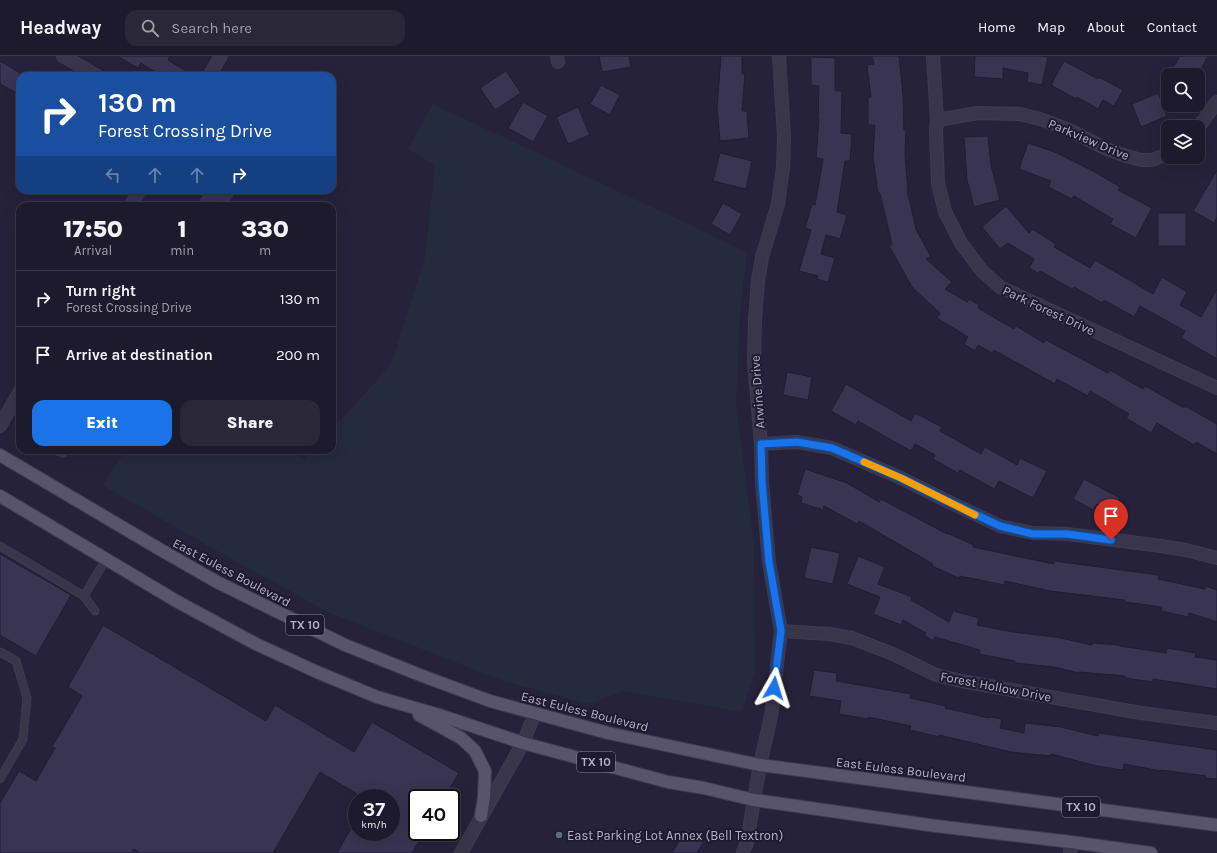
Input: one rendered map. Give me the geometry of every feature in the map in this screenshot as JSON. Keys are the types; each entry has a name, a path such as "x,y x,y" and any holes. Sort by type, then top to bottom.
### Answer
{"main road":[{"name":"East Euless Boulevard","path":"0,454 217,582 345,645 490,701 608,734 760,765 1217,824"},
{"name":"TX 10","path":"0,496 178,602 249,640 317,672 378,698 523,743 668,782 704,788 754,800 929,824 1070,847 1151,853"},
{"path":"378,698 420,715 461,738 475,751 485,771 484,797 481,816"}],"street":[{"path":"63,56 90,72"},
{"path":"211,72 221,56"},
{"name":"Arwine Drive","path":"743,853 747,842 760,765 771,716 781,631 769,562 754,361 758,281 762,257 778,204 783,167 784,137 779,56"},
{"name":"Park Forest Drive","path":"933,56 937,120 938,183 945,212 961,243 982,271 1000,287 1217,388"},
{"path":"1204,120 1217,102"},
{"name":"Parkview Drive","path":"937,120 978,113 1020,114 1040,119 1067,129 1109,150 1126,156 1142,160 1152,160 1161,157"},
{"path":"0,426 16,398"},
{"path":"761,444 797,442 832,448 901,478 1000,526 1033,534 1067,534 1154,545 1186,550 1217,558"},
{"name":"Forest Hollow Drive","path":"781,631 829,634 852,638 893,654 936,675 961,682 1141,713 1217,723"},
{"path":"461,853 523,743 535,713"}],"lane":[{"path":"0,546 84,596 95,611"},
{"path":"84,596 106,559"},
{"path":"0,652 16,661 27,698 23,739 0,779"}],"shaded area":[{"path":"433,104 747,252 740,315 736,406 754,541 755,671 742,712 624,691 589,704 503,681 328,612 102,485 123,454 292,454 304,459 308,454 336,454 336,425 391,365 425,257 435,165 408,149"}],"building":[{"path":"117,56 170,56 168,60 188,72 156,72 141,63 138,68"},
{"path":"599,56 629,56 631,67 602,72"},
{"path":"721,56 742,56 742,74 745,74 742,111 747,111 749,138 720,141 717,107"},
{"path":"872,56 899,56 903,95 904,130 906,130 905,155 907,190 916,229 931,257 926,259 952,282 945,289 967,302 969,299 979,305 978,308 1014,329 1016,326 1044,343 1046,340 1108,373 1110,370 1143,389 1145,386 1184,408 1185,406 1217,424 1217,454 1196,442 1194,445 1157,423 1151,433 1126,418 1129,414 1090,391 1088,396 1057,379 1055,384 994,350 992,353 978,345 975,351 964,344 968,337 937,318 940,313 912,287 889,246 892,244 880,193 878,193 873,157 875,125 868,125 868,97 871,97 867,65 874,64"},
{"path":"975,56 1048,57 1042,85 1027,82 1028,73 1003,68 1003,79 974,77"},
{"path":"1180,56 1208,56 1202,68 1173,68"},
{"path":"811,57 835,58 835,91 842,91 841,133 852,134 850,161 845,161 837,212 847,215 840,239 826,235 821,254 835,258 828,282 817,279 818,276 799,271 811,230 805,228 812,204 815,205 823,159 816,158 819,119 819,86 811,85"},
{"path":"0,61 18,72 16,72 16,93 0,84"},
{"path":"1064,61 1123,90 1114,106 1103,100 1098,109 1051,85"},
{"path":"506,71 521,93 495,110 480,88"},
{"path":"601,85 620,95 610,115 590,104"},
{"path":"1158,93 1161,101 1161,112 1165,112 1167,116 1141,127 1132,104"},
{"path":"523,102 548,116 533,142 508,128"},
{"path":"578,107 590,135 568,144 556,117"},
{"path":"988,136 991,165 1000,200 974,207 967,180 964,137"},
{"path":"1028,143 1057,153 1095,172 1120,187 1118,190 1152,208 1136,238 1110,224 1113,219 1074,196 1072,199 1048,187 1051,181 1019,169"},
{"path":"720,153 752,161 746,189 713,181"},
{"path":"1217,170 1217,217 1214,223 1193,211"},
{"path":"203,194 235,194 230,202 198,202"},
{"path":"723,203 742,214 730,235 711,224"},
{"path":"1006,206 1029,233 1032,229 1056,244 1054,247 1090,268 1095,260 1153,294 1162,277 1187,292 1180,305 1201,317 1217,289 1217,359 1181,338 1185,331 1140,306 1134,317 1104,300 1102,303 1074,287 1072,289 1040,271 1038,273 1029,268 1034,259 1008,243 1000,249 982,227"},
{"path":"1158,213 1186,213 1186,246 1158,246"},
{"path":"787,372 812,377 808,400 783,395"},
{"path":"846,384 911,421 915,413 942,427 940,431 981,454 985,447 1017,465 1020,458 1047,471 1033,498 999,481 994,489 960,470 958,473 933,459 935,455 915,444 911,451 858,421 856,425 831,411"},
{"path":"805,469 847,483 879,502 881,499 947,534 974,545 973,547 1054,564 1054,561 1159,575 1158,579 1205,589 1206,586 1217,590 1217,622 1189,613 1188,617 1161,611 1162,607 1125,602 1125,600 1050,591 1005,581 1004,585 960,576 959,578 932,566 933,564 859,521 857,524 824,506 823,510 801,503 802,497 797,495"},
{"path":"1084,479 1120,498 1112,512 1097,504 1093,510 1073,499"},
{"path":"811,547 840,553 833,584 804,578"},
{"path":"0,554 71,595 36,656 0,635"},
{"path":"858,556 885,567 878,584 912,597 911,600 949,622 953,611 979,618 977,625 1013,632 1056,637 1092,645 1092,643 1120,645 1166,653 1167,648 1196,653 1195,657 1217,660 1217,689 1153,679 1153,682 1125,678 1125,676 1079,673 1054,667 1015,663 1015,661 979,654 980,650 935,637 933,641 924,635 926,633 903,620 901,625 873,614 880,597 847,584"},
{"path":"103,625 266,721 275,705 354,752 372,722 459,773 449,789 408,789 408,841 419,841 412,853 337,853 348,834 348,841 400,841 400,789 349,789 320,772 273,853 140,853 134,849 132,853 0,853 0,803 19,771 36,781 55,748 52,747 82,696 68,687"},
{"path":"814,670 837,673 836,681 911,694 910,698 946,706 945,708 989,718 1002,719 1000,728 1024,733 1025,723 1061,727 1098,736 1099,733 1217,750 1217,779 1205,778 1206,776 1161,771 1124,764 1123,770 1097,766 1051,754 1050,756 1011,752 939,735 939,737 910,730 911,726 868,717 868,719 839,714 841,701 809,696"},
{"path":"686,829 705,840 697,853 672,853"}],"slow traffic":[{"path":"864,462 901,478 975,515"}],"place":[{"name":"East Parking Lot Annex (Bell Textron)","path":"559,835"}],"route":[{"path":"774,688 781,631 769,562 762,482 761,444 797,442 832,448 901,478 1000,526 1033,534 1067,534 1111,540"}]}
